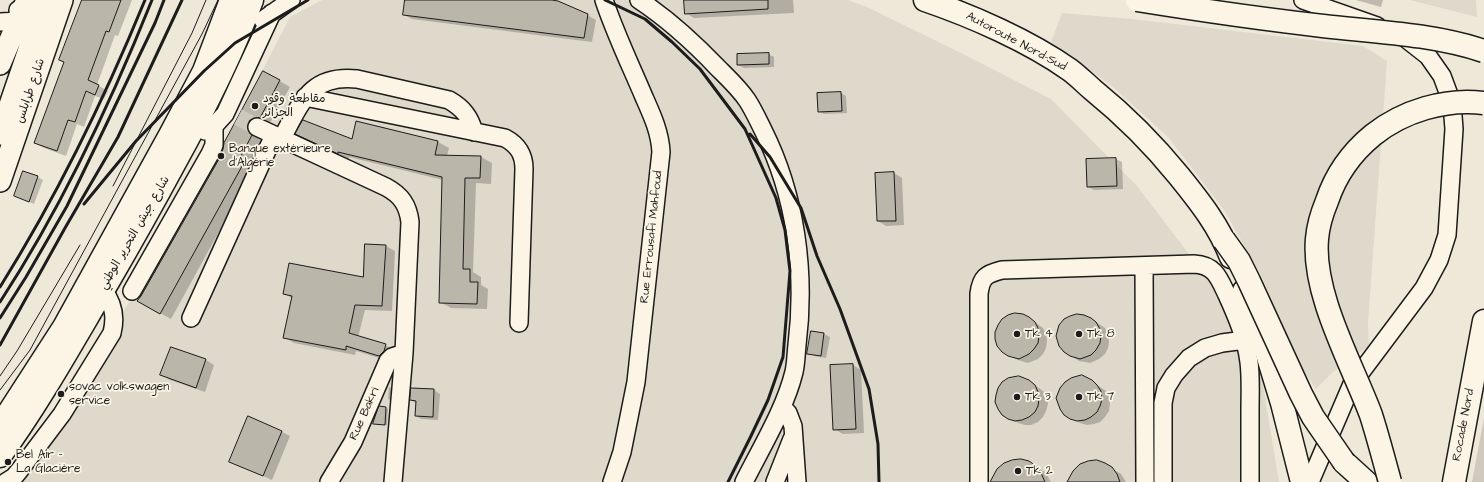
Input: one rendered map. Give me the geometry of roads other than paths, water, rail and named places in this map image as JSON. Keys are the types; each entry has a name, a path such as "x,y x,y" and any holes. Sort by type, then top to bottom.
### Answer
{"highway":[{"name":"شارع جيش التحرير الوطني","path":"0,426 64,327 96,271 204,71 226,48 231,0"},
{"name":"شارع جيش التحرير الوطني","path":"0,456 40,397 138,231 188,138 226,48 252,0"},
{"name":"Autoroute Nord-Sud","path":"925,0 948,8 996,29 1037,50 1070,70 1122,113 1163,155 1205,208 1224,240"},
{"path":"1137,0 1214,12 1425,37 1484,52"},
{"path":"1390,482 1370,415 1328,308 1319,267 1317,240 1322,214 1338,175 1348,160 1359,147 1379,131 1400,118 1421,110 1461,102 1484,103"},
{"path":"1224,240 1265,348 1282,403 1302,482"},
{"path":"1224,240 1250,280 1301,394 1313,417 1344,462 1366,482"},
{"name":"Rocade Nord","path":"1454,482 1484,321"}],"main road":[{"path":"0,64 10,21 45,1"},
{"path":"0,134 45,1"},
{"name":"شارع طرابلس","path":"0,181 45,1"}],"street":[{"path":"10,21 18,0"},
{"path":"226,48 272,13 292,0"},
{"name":"Rue Errousafi Mahfoud","path":"604,0 616,34 656,124 661,152 636,382 622,452 612,482"},
{"path":"639,0 660,14 688,38 732,82 747,100 770,144 780,167 788,193 800,259 801,292 794,371 782,407 744,482"},
{"path":"1303,0 1401,35 1428,56 1442,76 1452,103 1454,129 1447,234 1439,260 1424,288 1352,384 1310,482"},
{"path":"188,138 214,126 232,113 272,13"},
{"path":"191,318 278,137 305,97 316,87 329,80 343,78 449,100 466,113 474,132"},
{"path":"305,97 505,138 518,147 522,153 524,161 519,323"},
{"path":"132,291 210,154 214,145 214,126"},
{"path":"257,127 390,189 401,197 406,204 410,222 404,353 393,482"},
{"path":"978,482 979,294 980,285 984,276 992,272 1002,270 1194,264 1208,266 1215,272 1221,281 1237,316 1244,340 1249,362 1250,381 1250,482"},
{"path":"1144,266 1145,482"},
{"path":"6,482 14,477 19,471 62,414 112,333 114,324 113,310 103,290"},
{"path":"1162,482 1163,403 1166,388 1174,375 1189,358 1205,348 1222,343 1244,340"},
{"name":"Rue Bakri","path":"329,482 353,442 388,361 392,357 404,353"},
{"path":"782,407 790,417 793,431 797,482"},
{"path":"774,482 790,446 793,431"}],"tunnel":[{"path":"238,117 257,127"}],"tram line":[{"path":"113,186 192,33 206,0"},
{"path":"0,390 30,350 202,34 218,0"},
{"path":"0,376 17,351 80,245"}],"railway":[{"path":"0,287 60,183 96,111 145,0"},
{"path":"0,302 44,230 84,155 102,117 152,0"},
{"path":"0,318 26,277 67,206 155,23 164,0"},
{"path":"0,345 118,137 182,0"},
{"path":"84,204 136,141 204,71 235,43 308,0"},
{"path":"605,0 645,19 700,69 745,129 776,198 785,230 790,271 783,357 768,400 728,482"},
{"path":"750,134 770,157 801,208 817,256 840,309 869,389 878,444 879,482"}],"place":[{"name":"مقاطعة وقود الجزائر","path":"255,106"},
{"name":"Banque extérieure d'Algérie","path":"221,156"},
{"name":"Tk 4","path":"1017,334"},
{"name":"Tk 8","path":"1079,334"},
{"name":"sovac volkswagen service","path":"61,394"},
{"name":"Tk 3","path":"1017,397"},
{"name":"Tk 7","path":"1079,397"},
{"name":"Bel Air - La Glacière","path":"8,462"},
{"name":"Tk 2","path":"1018,471"}]}
